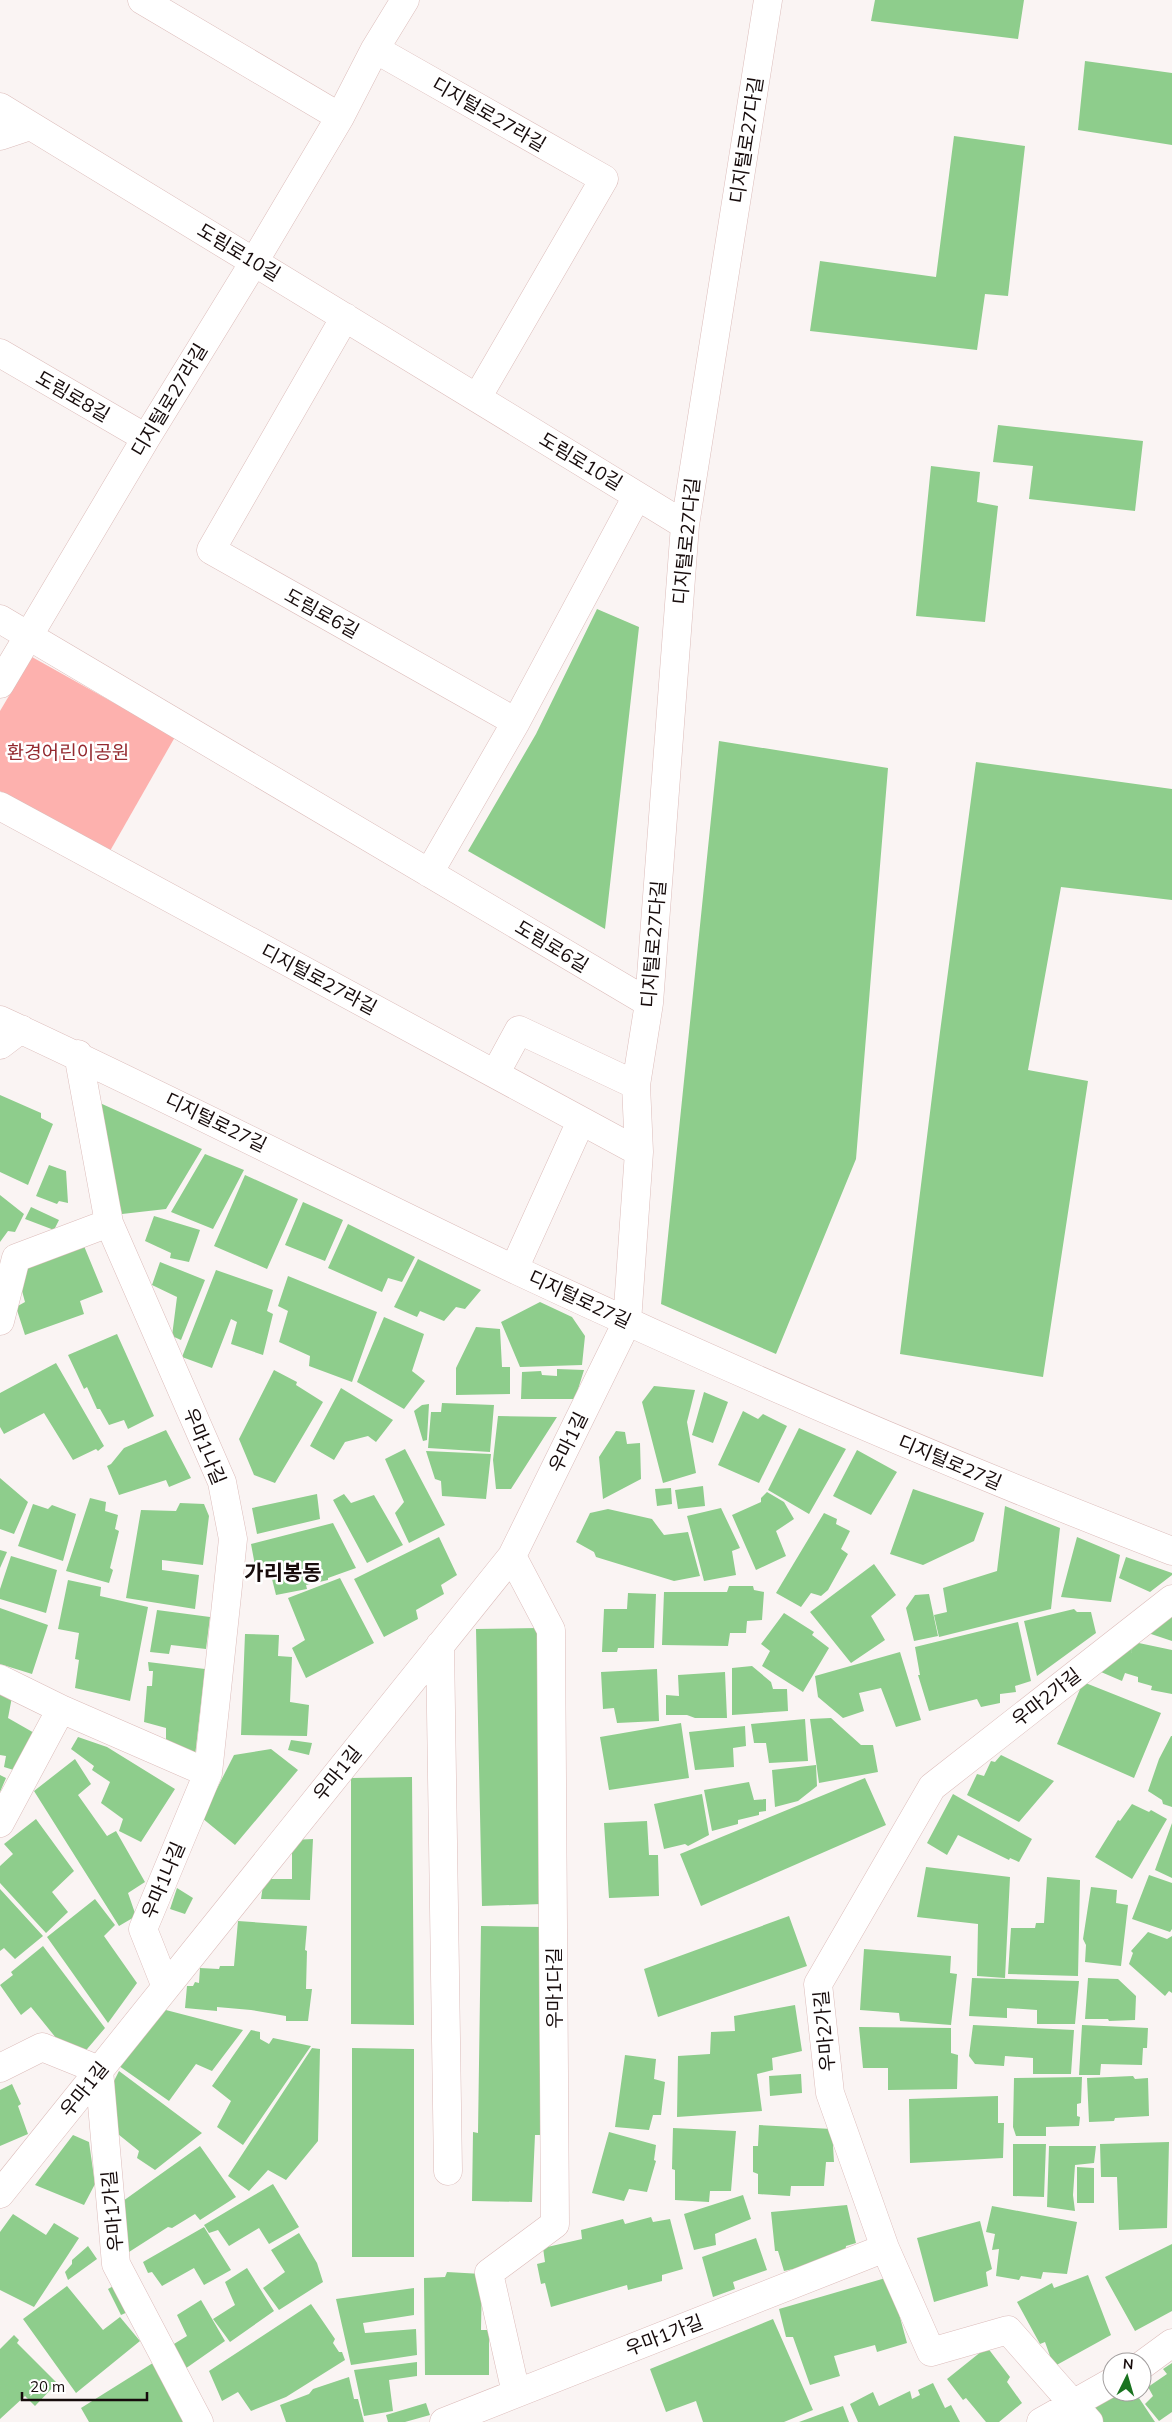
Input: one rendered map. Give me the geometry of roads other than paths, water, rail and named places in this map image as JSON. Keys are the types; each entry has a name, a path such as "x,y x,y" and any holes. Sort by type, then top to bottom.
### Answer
{"street":[{"path":"142,0 176,8 340,117"},
{"name":"디지털로27라길","path":"0,684 340,117 375,48 405,0"},
{"name":"디지털로27다길","path":"627,1322 639,1152 636,1085 649,1003 685,525 768,0"},
{"name":"디지털로27라길","path":"375,48 604,180 477,398"},
{"name":"도림로10길","path":"0,108 685,525"},
{"path":"0,136 30,126"},
{"name":"도림로6길","path":"345,317 211,550 516,722"},
{"name":"도림로8길","path":"0,353 146,438"},
{"path":"429,873 516,722 638,496"},
{"name":"도림로6길","path":"0,619 649,1003"},
{"name":"디지털로27라길","path":"0,806 639,1152"},
{"path":"495,1074 520,1030 636,1085"},
{"name":"디지털로27길","path":"7,1032 78,1054 514,1269 627,1322 1005,1486 1172,1551"},
{"name":"우마1나길","path":"78,1054 109,1223 222,1482 233,1539 208,1774 143,1929 166,1987"},
{"path":"514,1269 581,1121"},
{"path":"0,1321 16,1258 109,1223"},
{"name":"우마1길","path":"0,2194 512,1556 627,1322"},
{"name":"우마1다길","path":"512,1556 552,1630 555,2214 555,2224 488,2274 516,2393"},
{"name":"우마2가길","path":"1082,2412 1008,2330 931,2352 884,2248 830,2093 818,1984 932,1787 1172,1599"},
{"path":"440,1645 448,2171"},
{"path":"0,1679 61,1709 208,1774"},
{"path":"0,1824 61,1709"},
{"path":"0,2068 42,2047 99,2070"},
{"name":"우마1가길","path":"99,2070 116,2264 199,2422"},
{"name":"우마1가길","path":"461,2419 516,2393 884,2248"},
{"path":"1152,2358 1172,2343"},
{"path":"1041,2422 1082,2412 1102,2392"}],"district":[{"name":"가리봉동","path":"283,1573"}],"park label":[{"name":"환경어린이공원","path":"68,752"}]}
